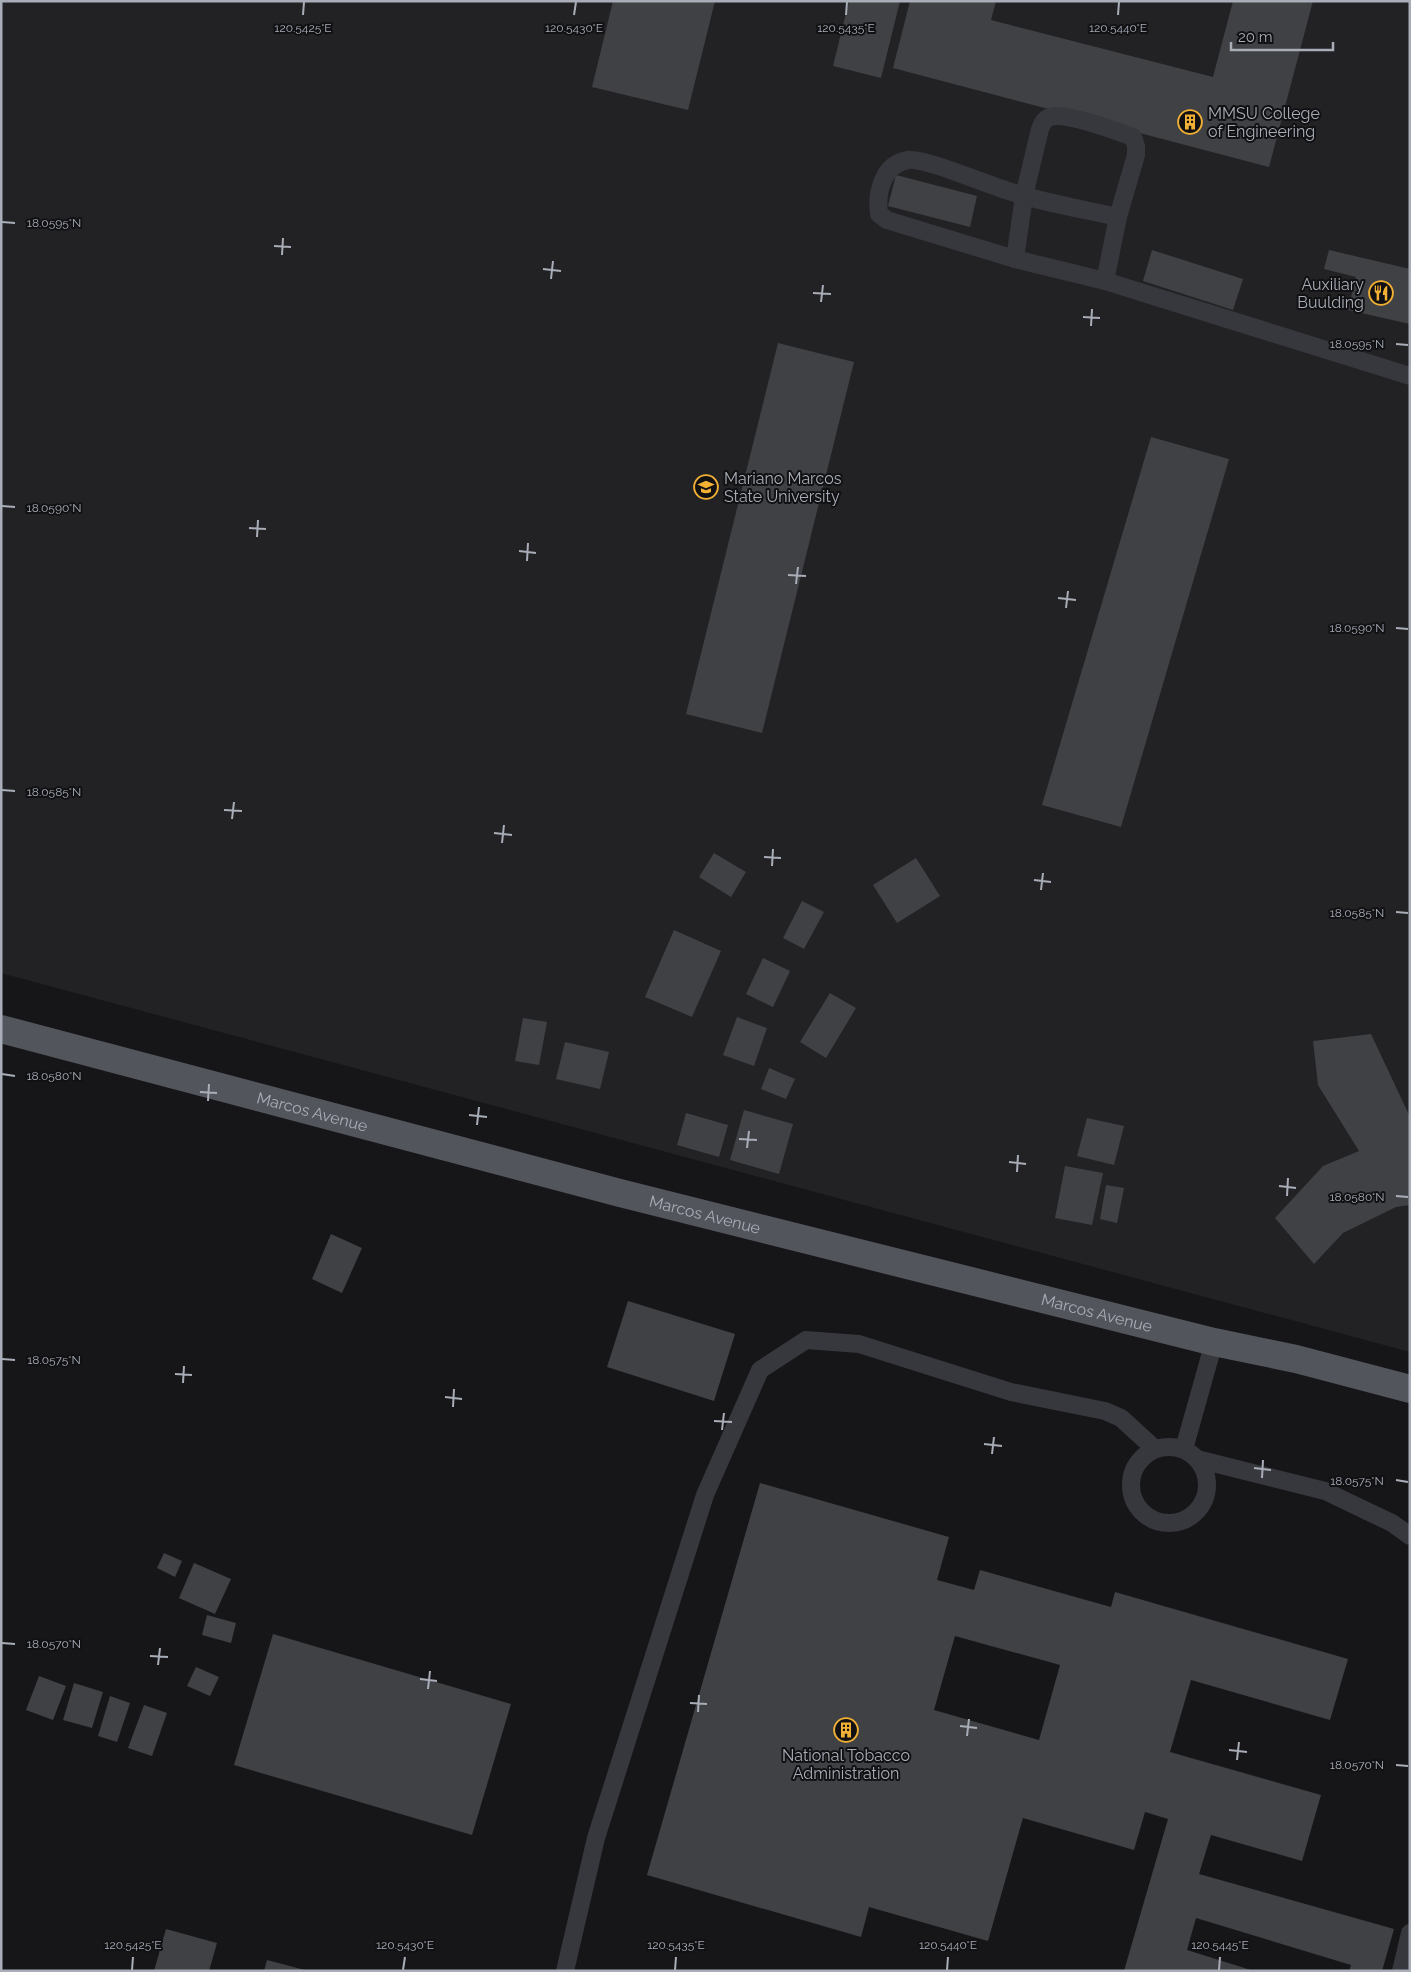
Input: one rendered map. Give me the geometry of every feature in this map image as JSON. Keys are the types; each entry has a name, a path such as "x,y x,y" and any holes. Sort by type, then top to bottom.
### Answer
{"main road":[{"name":"Marcos Avenue","path":"1,1029 620,1193 1214,1342 1296,1359 1410,1389"}],"lane":[{"path":"1015,259 1024,196 1040,129 1044,120 1050,117 1060,117 1100,125 1133,137 1136,146 1136,155 1118,217 1104,282"},
{"path":"1118,217 1024,196 947,169 908,160 892,166 885,174 878,206 879,214 887,220 1015,259 1104,282 1410,376"},
{"path":"566,1971 596,1838 705,1495 760,1370 806,1340 859,1344 1011,1392 1105,1411 1121,1418 1155,1449"},
{"path":"1191,1454 1214,1342"},
{"path":"1191,1454 1205,1471 1208,1486 1205,1501 1196,1513 1184,1522 1169,1524 1154,1521 1141,1513 1133,1500 1130,1485 1133,1470 1142,1458 1155,1449 1170,1446 1191,1454 1325,1491 1392,1523 1410,1536"},
{"path":"1401,1971 1410,1933"}],"shaded area":[{"name":"Mariano Marcos State University","path":"1,1 1410,1 1410,1352 1,973"}],"building":[{"path":"613,1 715,1 688,110 592,87"},
{"path":"849,1 900,1 881,78 833,66"},
{"name":"MMSU College of Engineering","path":"910,1 996,1 991,20 1213,77 1233,1 1313,1 1269,167 893,68"},
{"path":"896,175 977,196 970,227 888,206"},
{"path":"1152,250 1243,279 1233,310 1143,281"},
{"name":"Auxiliary Buulding","path":"1329,250 1410,269 1410,324 1348,310 1356,277 1324,269"},
{"path":"778,343 854,362 762,733 686,714"},
{"path":"1151,437 1229,459 1121,827 1042,805"},
{"path":"714,853 746,872 731,897 699,877"},
{"path":"916,858 940,896 897,923 873,885"},
{"path":"802,901 824,912 804,949 783,938"},
{"path":"674,930 721,951 692,1017 645,997"},
{"path":"763,958 790,971 773,1007 746,994"},
{"path":"830,993 856,1008 826,1058 800,1042"},
{"path":"737,1017 767,1028 754,1066 723,1055"},
{"path":"523,1018 547,1022 539,1065 515,1061"},
{"path":"1371,1034 1410,1117 1410,1205 1396,1207 1343,1233 1314,1264 1275,1218 1323,1166 1359,1151 1318,1085 1313,1041"},
{"path":"565,1042 609,1052 600,1089 556,1079"},
{"path":"769,1068 795,1079 786,1099 761,1089"},
{"path":"744,1110 793,1124 779,1174 730,1160"},
{"path":"686,1113 728,1125 719,1157 677,1145"},
{"path":"1087,1118 1124,1126 1114,1165 1077,1156"},
{"path":"1065,1166 1103,1173 1092,1225 1055,1218"},
{"path":"1106,1185 1124,1188 1117,1223 1100,1219"},
{"path":"331,1234 362,1248 342,1293 312,1279"},
{"path":"628,1301 735,1334 714,1401 607,1367"},
{"name":"National Tobacco Administration","path":"760,1483 949,1537 937,1580 974,1590 980,1570 1111,1607 1115,1592 1348,1659 1330,1720 1191,1680 1170,1752 1321,1795 1302,1861 1211,1835 1199,1874 1394,1929 1382,1971 1349,1971 1351,1965 1196,1918 1187,1950 1254,1971 1124,1971 1168,1819 1145,1812 1134,1850 1023,1818 988,1941 869,1907 861,1937 647,1875","holes":["955,1636 1060,1665 1039,1740 934,1710"]},
{"path":"164,1553 182,1561 175,1577 157,1568"},
{"path":"194,1563 231,1579 215,1614 179,1598"},
{"path":"207,1615 236,1623 231,1643 202,1635"},
{"path":"273,1634 511,1704 472,1835 234,1765"},
{"path":"196,1667 219,1677 210,1696 187,1686"},
{"path":"39,1676 66,1686 53,1720 26,1710"},
{"path":"74,1683 103,1692 92,1728 63,1720"},
{"path":"110,1696 130,1703 117,1742 98,1736"},
{"path":"144,1705 167,1713 152,1756 128,1748"},
{"path":"166,1929 217,1943 209,1971 154,1971"},
{"path":"267,1960 305,1970 305,1971 264,1971"}],"place":[{"name":"MMSU College of Engineering","path":"1190,122"},
{"name":"Auxiliary Buulding","path":"1381,293"},
{"name":"Mariano Marcos State University","path":"706,487"},
{"name":"National Tobacco Administration","path":"846,1730"}]}
